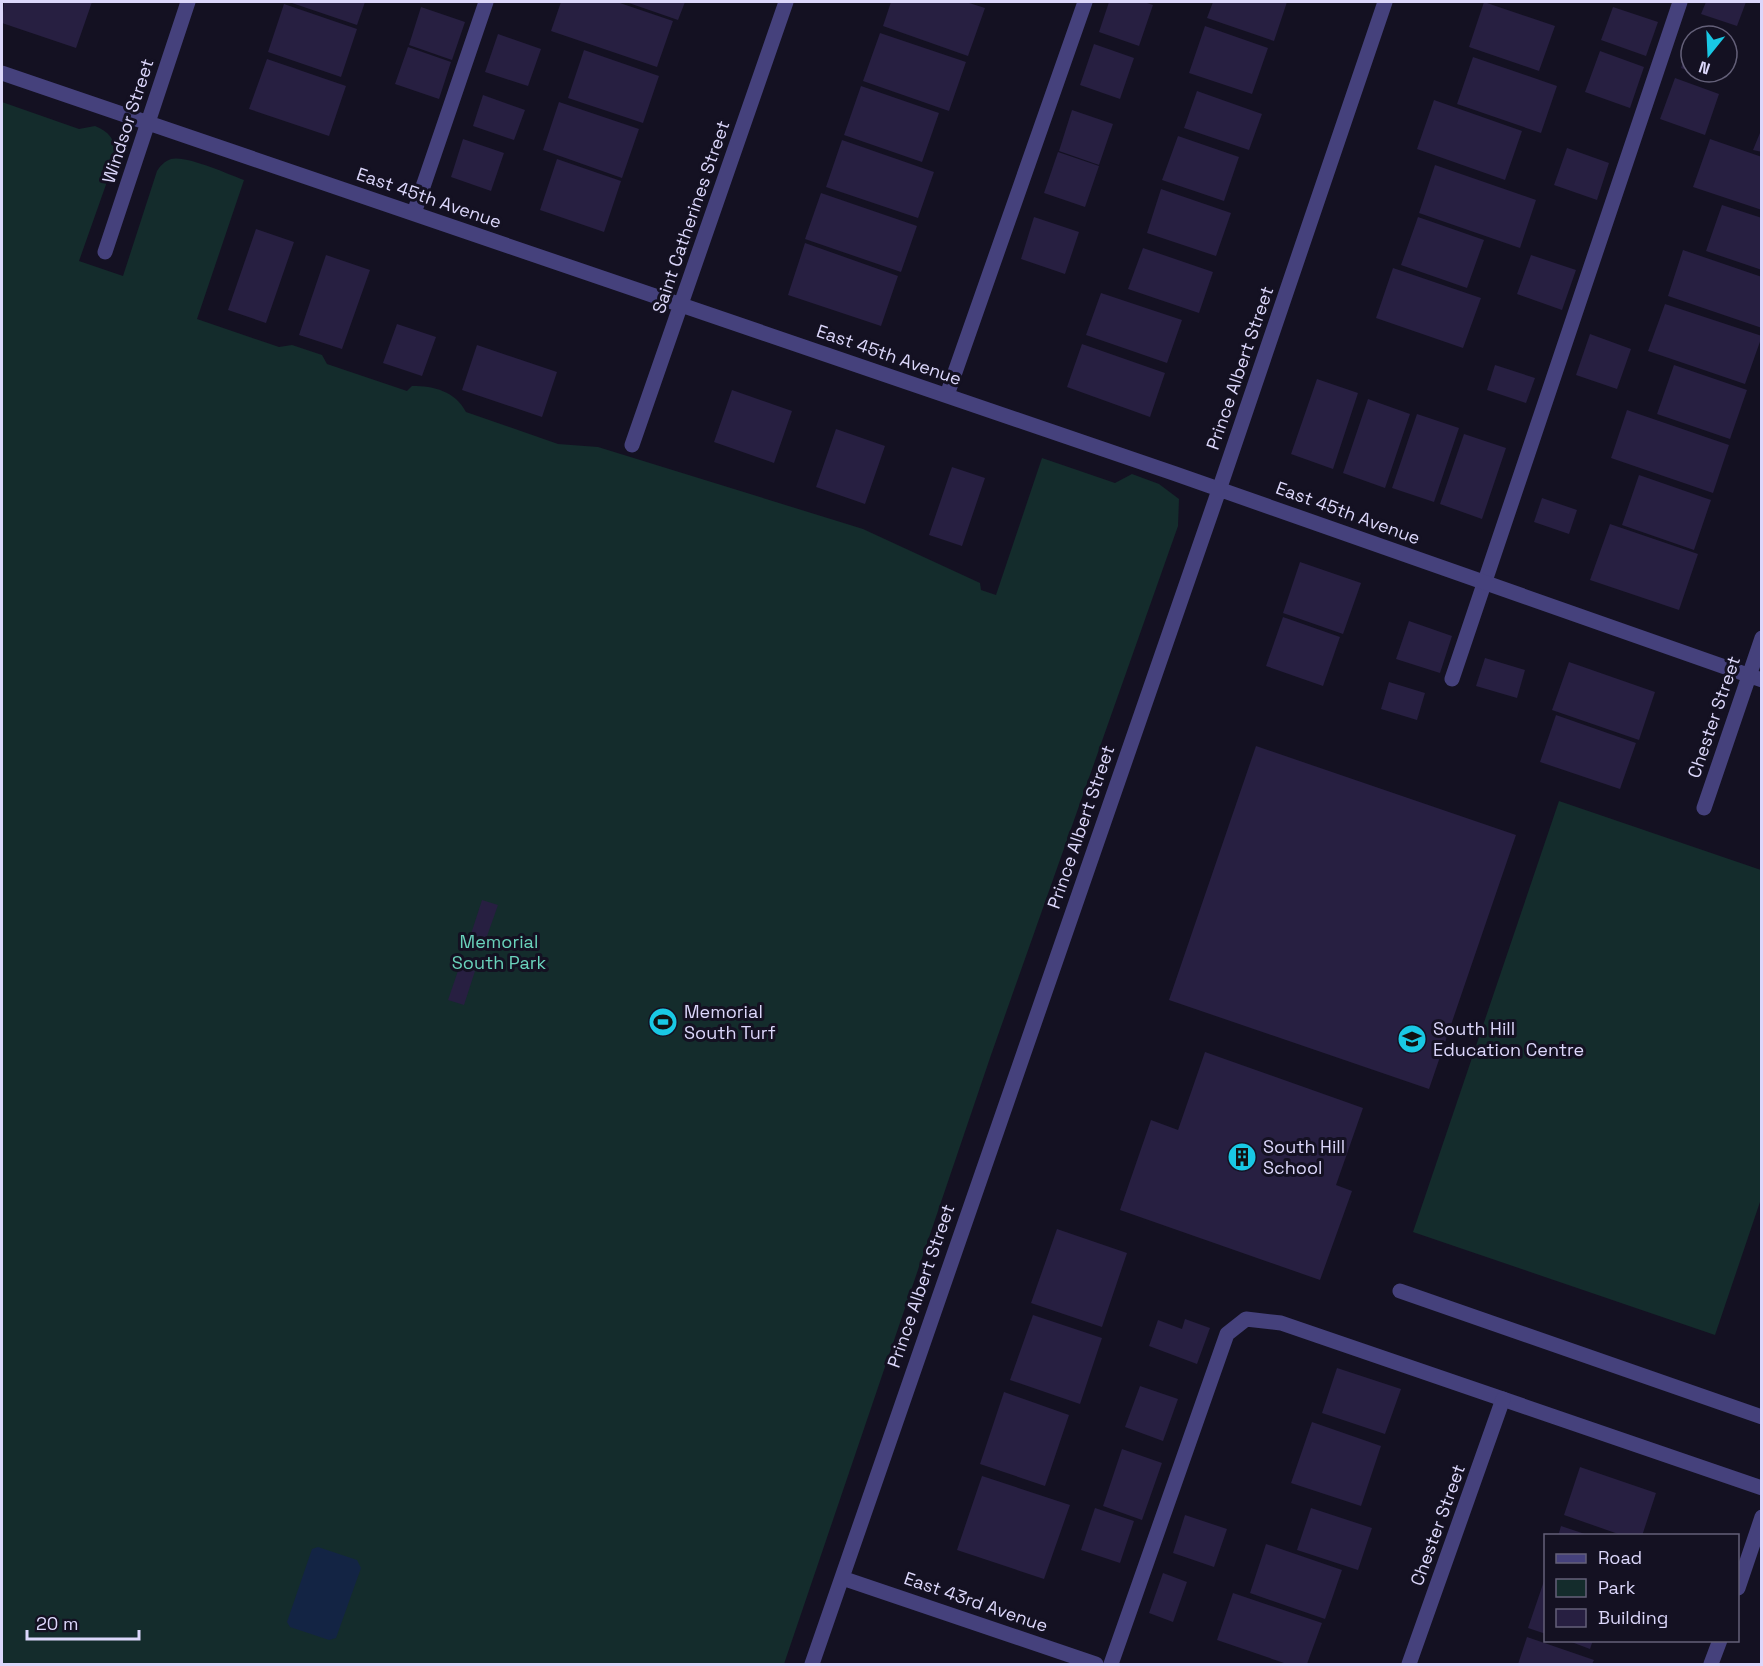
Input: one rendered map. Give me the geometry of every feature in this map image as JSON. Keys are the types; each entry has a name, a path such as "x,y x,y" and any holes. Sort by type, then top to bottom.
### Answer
{"street":[{"name":"Windsor Street","path":"105,252 188,2"},
{"path":"414,213 486,2"},
{"name":"Saint Catherines Street","path":"632,445 786,2"},
{"path":"947,395 1084,2"},
{"name":"Prince Albert Street","path":"812,1665 1219,490 1385,2"},
{"path":"1452,679 1680,2"},
{"name":"East 45th Avenue","path":"2,73 947,395 1755,678"},
{"name":"Chester Street","path":"1704,808 1755,678 1761,638"},
{"path":"1400,1291 1761,1417"},
{"path":"1111,1665 1227,1334 1246,1319 1281,1323 1761,1488"},
{"name":"Chester Street","path":"1409,1665 1503,1399"},
{"path":"1739,1582 1761,1517"},
{"name":"East 43rd Avenue","path":"842,1578 1096,1665"},
{"path":"1712,1665 1720,1642"}],"green space":[{"name":"Memorial South Park","path":"2,102 79,129 95,126 105,131 114,143 115,159 79,261 123,276 160,167 171,159 186,160 207,166 244,180 197,319 279,347 292,345 322,355 327,364 407,391 412,386 443,391 456,399 466,412 558,444 598,447 863,529 980,583 981,590 996,595 1042,458 1115,483 1132,474 1159,484 1179,499 1178,526 991,1055 784,1664 2,1664"},
{"path":"1559,801 1761,870 1761,1199 1715,1335 1413,1232"}],"water":[{"path":"318,1547 357,1560 361,1568 336,1638 329,1640 290,1627 287,1622 312,1549"}],"building":[{"path":"4,2 92,2 76,48 2,23"},
{"path":"289,2 365,2 357,25"},
{"path":"561,2 617,2 673,21 657,67 551,31"},
{"path":"626,2 685,2 678,20"},
{"path":"891,2 966,2 985,8 968,56 883,26"},
{"path":"1109,2 1144,2 1153,5 1139,46 1099,32"},
{"path":"1213,2 1287,2 1274,41 1207,18"},
{"path":"1484,2 1555,26 1539,71 1469,47"},
{"path":"1706,2 1746,2 1738,24 1701,14"},
{"path":"284,4 357,29 341,77 268,52"},
{"path":"421,7 465,22 452,60 409,45"},
{"path":"1613,7 1658,22 1646,56 1601,40"},
{"path":"1205,26 1268,48 1252,94 1189,73"},
{"path":"880,33 966,62 949,111 863,81"},
{"path":"498,34 541,49 528,86 485,72"},
{"path":"1094,44 1134,58 1120,99 1080,85"},
{"path":"408,47 451,62 439,99 395,84"},
{"path":"584,50 659,76 643,123 568,98"},
{"path":"1600,51 1644,67 1630,108 1585,92"},
{"path":"1473,57 1557,86 1541,133 1457,104"},
{"path":"267,59 346,86 329,136 249,109"},
{"path":"1675,78 1679,79 1679,84 1692,84 1719,94 1705,135 1660,119"},
{"path":"861,86 939,113 922,162 844,135"},
{"path":"1197,91 1262,114 1249,150 1184,128"},
{"path":"483,95 525,110 514,140 473,126"},
{"path":"1434,100 1522,131 1505,180 1417,149"},
{"path":"559,102 639,129 622,178 543,150"},
{"path":"1072,110 1113,124 1099,165 1059,151"},
{"path":"1762,128 1762,152 1753,150"},
{"path":"1178,136 1239,157 1224,201 1162,180"},
{"path":"463,139 504,153 491,191 451,177"},
{"path":"1710,139 1762,157 1762,210 1693,187"},
{"path":"842,140 934,172 918,218 826,187"},
{"path":"1567,148 1609,163 1597,200 1554,185"},
{"path":"1058,152 1099,166 1085,207 1044,193"},
{"path":"557,159 621,181 604,232 540,210"},
{"path":"1435,165 1536,200 1520,248 1419,213"},
{"path":"1161,189 1231,213 1216,256 1147,233"},
{"path":"821,193 917,226 901,272 805,239"},
{"path":"1722,205 1762,218 1762,270 1706,251"},
{"path":"1034,217 1079,232 1065,274 1021,259"},
{"path":"1418,217 1484,240 1467,288 1401,265"},
{"path":"256,229 294,242 266,323 228,310"},
{"path":"805,243 898,276 881,326 788,295"},
{"path":"1143,248 1213,272 1199,313 1128,289"},
{"path":"1683,250 1762,277 1762,328 1668,296"},
{"path":"326,255 370,270 342,349 299,335"},
{"path":"1531,255 1576,270 1562,310 1517,294"},
{"path":"1393,268 1481,298 1463,348 1376,318"},
{"path":"1101,293 1182,320 1167,363 1086,335"},
{"path":"1665,304 1762,336 1745,384 1648,351"},
{"path":"397,324 436,337 422,376 383,363"},
{"path":"1590,334 1631,349 1617,389 1576,375"},
{"path":"1082,344 1165,373 1150,417 1067,387"},
{"path":"477,345 557,372 542,417 462,390"},
{"path":"1495,365 1535,378 1526,403 1487,390"},
{"path":"1674,365 1747,390 1730,439 1657,414"},
{"path":"1317,379 1358,393 1333,469 1291,454"},
{"path":"732,390 792,411 774,463 714,442"},
{"path":"1368,399 1410,414 1385,488 1343,473"},
{"path":"1627,410 1729,445 1713,493 1611,458"},
{"path":"1417,414 1459,428 1434,502 1392,488"},
{"path":"836,429 885,446 865,504 816,487"},
{"path":"1464,434 1506,448 1482,519 1440,504"},
{"path":"952,467 985,478 962,546 929,535"},
{"path":"1639,475 1711,500 1694,550 1622,525"},
{"path":"1542,498 1577,510 1569,534 1534,522"},
{"path":"1610,524 1698,554 1679,610 1590,580"},
{"path":"1300,562 1361,583 1343,634 1283,613"},
{"path":"1283,617 1340,637 1323,686 1266,666"},
{"path":"1409,621 1452,636 1440,673 1396,659"},
{"path":"1485,658 1525,670 1517,698 1476,686"},
{"path":"1569,662 1655,692 1639,740 1552,710"},
{"path":"1389,682 1425,693 1417,720 1381,709"},
{"path":"1556,715 1636,743 1620,789 1540,762"},
{"path":"1256,746 1516,835 1429,1089 1169,1000"},
{"path":"482,900 498,905 486,939 471,934"},
{"path":"460,965 475,971 464,1005 448,1000"},
{"name":"South Hill School","path":"1205,1052 1363,1108 1336,1185 1352,1191 1320,1280 1120,1210 1151,1120 1178,1130"},
{"path":"1057,1229 1127,1253 1102,1327 1031,1303"},
{"path":"1033,1315 1102,1338 1080,1404 1010,1380"},
{"path":"1185,1319 1210,1328 1197,1364 1149,1346 1158,1320 1182,1329"},
{"path":"1337,1368 1401,1389 1385,1434 1322,1413"},
{"path":"1140,1386 1178,1399 1163,1441 1125,1427"},
{"path":"1004,1392 1069,1415 1045,1486 980,1464"},
{"path":"1312,1422 1381,1446 1361,1506 1291,1483"},
{"path":"1122,1449 1162,1463 1142,1520 1103,1506"},
{"path":"1580,1467 1656,1493 1643,1534 1618,1534 1564,1515"},
{"path":"982,1476 1070,1505 1044,1579 957,1550"},
{"path":"1095,1508 1134,1521 1120,1563 1081,1550"},
{"path":"1311,1508 1372,1528 1358,1570 1297,1550"},
{"path":"1185,1515 1227,1529 1214,1567 1173,1553"},
{"path":"1561,1526 1585,1534 1559,1534"},
{"path":"1266,1544 1342,1570 1325,1619 1250,1593"},
{"path":"1163,1573 1187,1582 1173,1622 1149,1613"},
{"path":"1544,1581 1544,1633 1528,1628"},
{"path":"1233,1593 1322,1623 1307,1664 1287,1664 1217,1640"},
{"path":"1527,1637 1594,1660 1592,1664 1518,1664"},
{"path":"1571,1642 1592,1642 1590,1649"}],"place":[{"name":"Memorial South Turf","path":"663,1022"},
{"name":"South Hill Education Centre","path":"1412,1039"},
{"name":"South Hill School","path":"1242,1157"}]}
